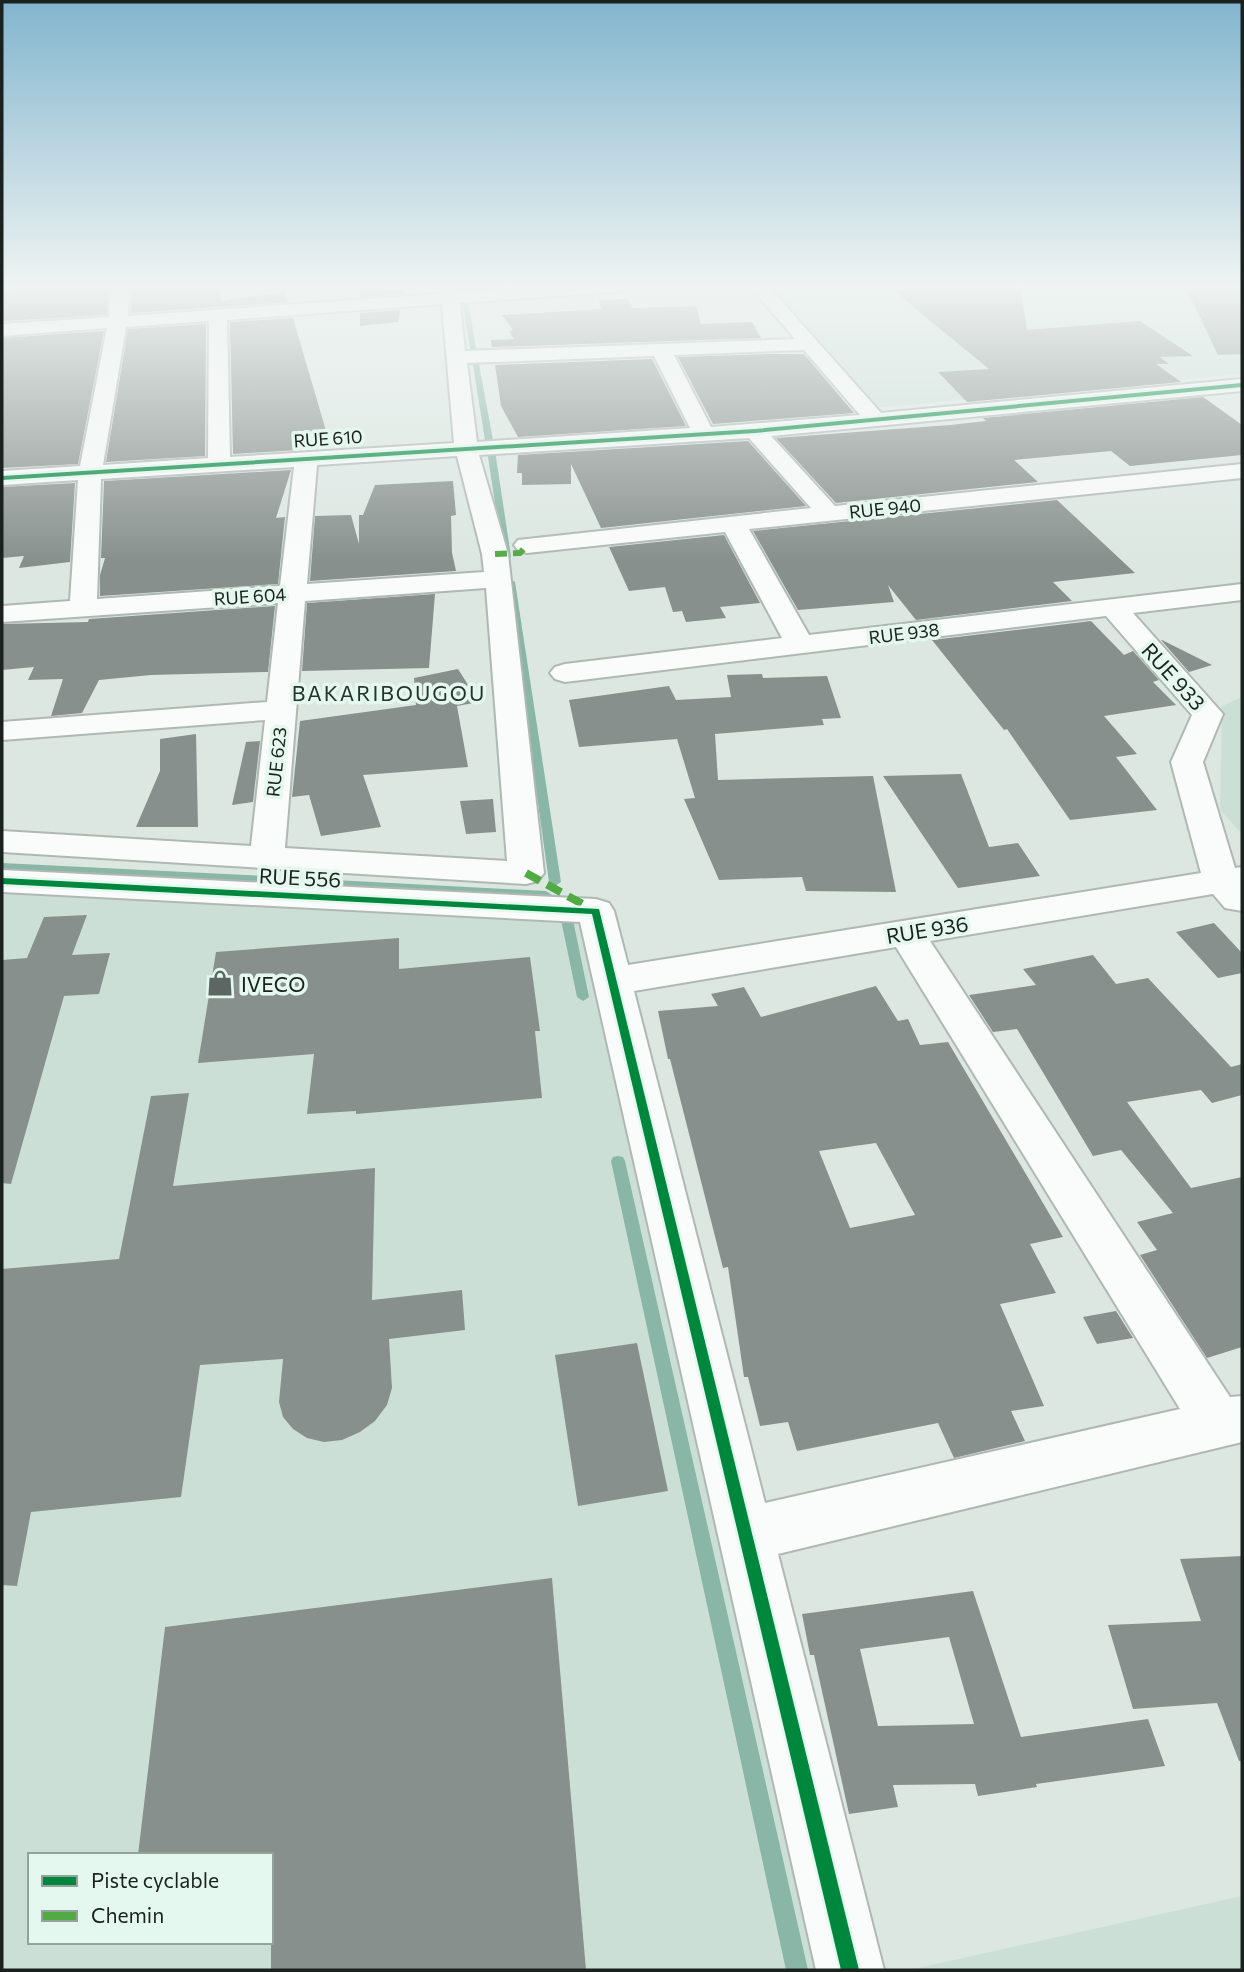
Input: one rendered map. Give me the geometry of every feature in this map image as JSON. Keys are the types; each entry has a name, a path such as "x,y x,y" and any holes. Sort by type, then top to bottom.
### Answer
{"street":[{"path":"83,608 90,472 108,378"},
{"path":"219,463 225,378"},
{"path":"2,842 526,873 495,554 466,447 459,378"},
{"path":"676,378 703,433"},
{"path":"839,378 875,419"},
{"name":"RUE 610","path":"2,478 755,430 1242,385"},
{"path":"1215,388 1242,406"},
{"path":"755,430 829,514"},
{"name":"RUE 623","path":"267,857 306,457"},
{"name":"RUE 940","path":"527,545 1242,471"},
{"path":"733,523 800,645"},
{"name":"RUE 604","path":"2,614 498,579"},
{"name":"RUE 938","path":"565,673 1242,592"},
{"name":"RUE 933","path":"1113,608 1208,714 1187,762 1235,888"},
{"path":"2,731 281,710"},
{"path":"293,896 307,859"},
{"name":"RUE 556","path":"2,881 596,912 612,981"},
{"name":"RUE 936","path":"612,981 906,933 1235,888"},
{"path":"746,1534 1230,1422 906,933"},
{"path":"612,981 850,1970"}],"shaded area":[{"path":"848,378 1199,378 876,408"},
{"path":"1242,697 1242,834 1220,810 1222,706"},
{"path":"2,887 582,914 834,1970 2,1970"},
{"path":"1242,1896 1242,1970 909,1970"}],"building":[{"path":"2,378 95,378 78,464 2,468"},
{"path":"120,378 206,378 205,456 106,462"},
{"path":"231,378 311,378 329,441 302,442 299,450 233,454"},
{"path":"497,378 662,378 686,426 518,437 501,406"},
{"path":"689,378 824,378 854,413 713,424"},
{"path":"944,378 1175,378 1181,382 967,402"},
{"path":"1203,397 1242,425 1242,455 1130,466 1111,451 1014,460 1038,482 836,503 776,438 950,425 986,421 983,418"},
{"path":"748,441 806,506 601,528 571,464 571,484 522,485 522,473 517,473 518,455"},
{"path":"291,470 276,518 285,517 278,584 100,596 100,575 105,558 101,558 104,481"},
{"path":"453,481 456,515 451,516 452,553 456,571 310,581 315,516 351,515 359,544 359,515 363,515 375,485"},
{"path":"75,483 70,562 19,568 24,556 2,558 2,487"},
{"path":"1057,500 1135,573 1053,582 1072,601 916,620 888,585 894,602 798,610 753,531"},
{"path":"724,535 760,603 720,607 726,618 686,622 682,611 673,612 665,587 629,591 609,547"},
{"path":"435,594 429,668 302,671 307,603"},
{"path":"275,606 268,672 151,675 99,680 82,713 51,716 63,679 28,680 34,667 2,670 2,624 88,622 89,619"},
{"path":"1091,621 1124,655 1133,651 1159,680 1153,682 1176,705 1104,716 1137,754 1116,757 1157,810 1070,820 1007,729 1004,730 932,640"},
{"path":"1162,640 1212,665 1189,672"},
{"path":"458,669 479,702 457,706 468,767 363,775 381,827 321,836 309,795 292,797 300,721 416,705 414,678"},
{"path":"762,674 763,678 827,676 841,718 822,719 824,725 715,734 718,780 873,776 896,892 806,891 802,877 719,880 684,799 695,798 677,739 579,747 569,700 669,686 676,700 731,697 727,675"},
{"path":"196,734 198,827 136,827 160,771 160,739"},
{"path":"260,741 253,802 232,805 246,742"},
{"path":"961,774 989,847 1018,843 1040,876 958,888 883,776"},
{"path":"493,799 496,832 466,834 460,801"},
{"path":"87,915 72,955 110,953 99,994 64,996 11,1184 2,1183 2,960 27,958 44,917"},
{"path":"1214,923 1242,953 1242,973 1218,978 1176,932"},
{"path":"399,938 399,969 530,957 540,1031 535,1031 542,1098 356,1114 356,1111 307,1114 314,1054 198,1063 216,952"},
{"path":"1093,955 1116,984 1148,978 1231,1067 1242,1064 1242,1095 1212,1103 1201,1090 1127,1102 1191,1188 1242,1177 1242,1347 1207,1358 1140,1255 1157,1250 1137,1222 1173,1213 1121,1150 1093,1156 1017,1029 993,1032 969,995 1036,985 1023,969"},
{"path":"876,986 898,1021 908,1019 920,1045 948,1042 1063,1237 1030,1244 1056,1293 1000,1304 1044,1406 1011,1411 1025,1441 954,1458 938,1423 797,1451 788,1422 760,1426 748,1377 744,1377 728,1267 723,1268 658,1011 718,1006 711,994 744,987 761,1017","holes":["876,1143 915,1215 850,1228 819,1151"]},
{"path":"189,1093 173,1186 375,1168 372,1300 462,1290 465,1330 389,1339 392,1388 387,1405 375,1421 342,1440 324,1442 307,1438 293,1429 283,1417 279,1402 283,1359 200,1365 181,1497 31,1512 17,1586 2,1585 2,1269 119,1259 151,1096"},
{"path":"1116,1311 1133,1338 1097,1344 1083,1317"},
{"path":"637,1343 668,1491 578,1506 555,1355"},
{"path":"1242,1556 1242,1761 1239,1761 1217,1703 1133,1709 1108,1625 1201,1621 1180,1559"},
{"path":"552,1578 586,1970 271,1970 273,1853 138,1853 165,1627"},
{"path":"973,1591 1021,1737 1148,1719 1165,1766 1036,1784 1037,1787 978,1796 975,1784 893,1785 898,1807 849,1814 814,1655 810,1655 802,1614","holes":["949,1637 974,1724 878,1726 860,1649"]}],"waterway":[{"path":"478,378 489,440"},
{"path":"491,450 507,557"},
{"path":"511,582 555,882"},
{"path":"2,867 266,880"},
{"path":"334,884 546,895"},
{"path":"567,920 583,997"},
{"path":"618,1161 797,1970"}],"marked path":[{"path":"495,554 520,553 527,545"},
{"path":"526,873 586,906"}],"cycle path":[{"path":"2,478 755,431 1242,385"},
{"path":"2,881 596,911 850,1970"}],"place":[{"name":"IVECO","path":"220,983"}],"district":[{"name":"BAKARIBOUGOU","path":"389,692"}]}
